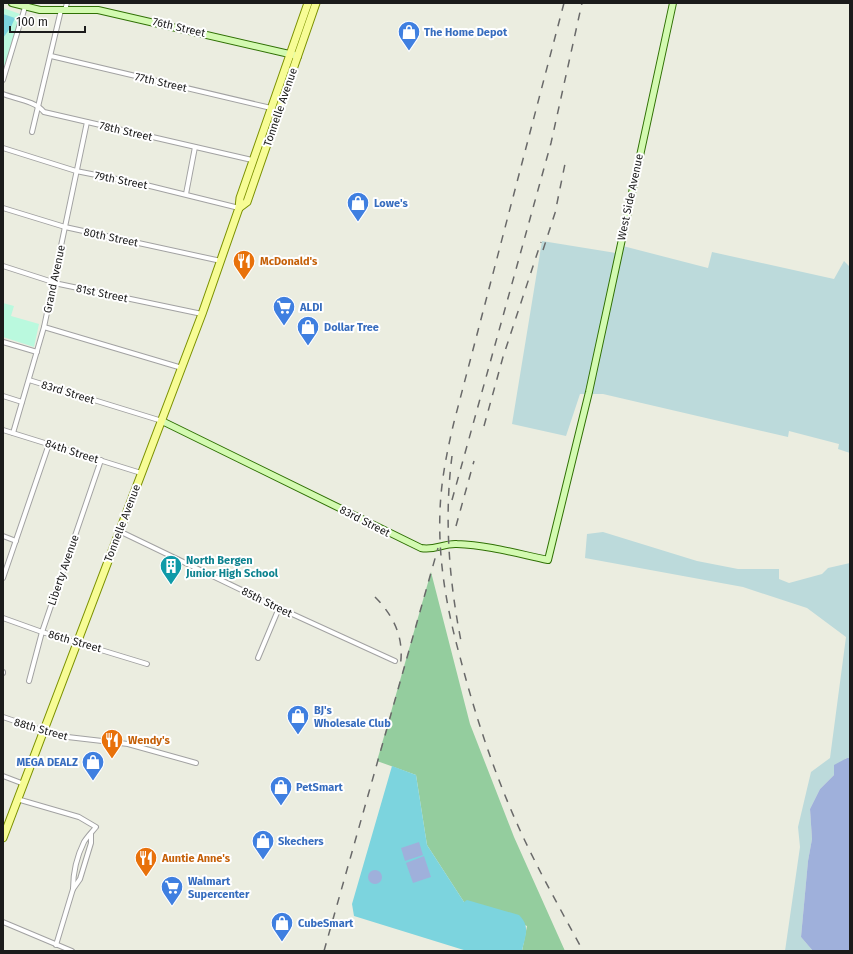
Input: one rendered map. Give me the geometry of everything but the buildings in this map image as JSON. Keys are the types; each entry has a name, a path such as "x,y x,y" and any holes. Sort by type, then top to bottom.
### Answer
{"main road":[{"name":"Tonnelle Avenue","path":"3,838 202,314 239,208 240,198 252,160 308,3"},
{"name":"Tonnelle Avenue","path":"239,208 247,202 316,3"}],"street":[{"name":"76th Street","path":"12,3 25,7 33,6 63,10 98,10 298,56"},
{"path":"32,132 40,107 63,10 67,3"},
{"path":"98,10 99,3"},
{"name":"West Side Avenue","path":"589,392 673,3"},
{"path":"3,80 25,7"},
{"name":"77th Street","path":"51,56 270,108"},
{"name":"78th Street","path":"3,94 40,107 44,112 252,160"},
{"name":"Grand Avenue","path":"13,433 44,327 87,122"},
{"path":"186,194 195,147"},
{"name":"79th Street","path":"3,148 76,171 186,194 239,208"},
{"name":"80th Street","path":"3,208 65,227 221,261"},
{"name":"81st Street","path":"3,266 54,282 202,314"},
{"path":"44,327 182,368"},
{"path":"3,342 37,352"},
{"name":"83rd Street","path":"29,380 162,421 421,548 434,549 456,544 488,548 548,560 589,392"},
{"path":"3,396 22,402"},
{"name":"84th Street","path":"3,430 141,473"},
{"path":"3,578 49,444"},
{"name":"Liberty Avenue","path":"29,681 42,632 100,460"},
{"name":"85th Street","path":"119,531 279,608 395,660"},
{"path":"3,536 16,541"},
{"path":"258,658 279,608"},
{"name":"86th Street","path":"3,618 42,632 77,643 84,643 147,664"},
{"name":"88th Street","path":"3,717 44,732 65,737 128,744 196,763"},
{"path":"3,776 24,784"},
{"path":"18,799 79,817 96,827 85,841 81,849 73,878 73,889 56,945"},
{"path":"73,889 80,879 91,843 91,834"},
{"path":"3,922 72,951"}],"green space":[{"path":"3,8 20,14 5,66 3,65"},
{"path":"3,303 14,306 11,316 39,324 34,347 3,337"},
{"path":"431,572 470,724 514,837 565,951 522,951 527,926 464,902 427,845 416,775 377,761"}],"shaded area":[{"path":"3,14 15,18 11,27 3,38"},
{"path":"542,241 616,253 619,245 708,268 712,252 834,279 844,261 850,267 850,453 838,449 839,444 789,431 788,437 603,394 580,394 566,436 512,424"},
{"path":"603,532 697,561 738,569 779,569 779,579 789,583 822,574 828,568 850,563 850,758 846,758 834,775 820,789 810,809 812,839 808,861 801,937 813,951 785,951 800,847 798,827 811,772 830,758 846,637 807,608 743,587 585,558 587,534"},
{"path":"847,758 850,758 850,951 813,951 801,937 808,861 812,839 810,809 820,789 834,775 834,765"},
{"path":"392,766 416,775 427,845 464,902 467,900 519,915 523,919 526,928 526,936 522,951 467,951 354,916 352,904"},
{"path":"419,842 423,855 405,861 401,848"},
{"path":"424,856 431,877 413,883 406,863"},
{"path":"372,870 378,870 382,874 382,880 378,884 372,884 368,880 368,874"}],"railway":[{"path":"564,3 454,422 443,477 440,548 444,585 455,639 486,744 501,786 526,844 583,951"},
{"path":"452,500 551,143 582,3"},
{"path":"543,250 555,213 566,159"},
{"path":"484,426 503,357 541,242"},
{"path":"452,456 448,502 449,549 453,595 461,641"},
{"path":"456,526 474,461"},
{"path":"324,951 438,548"},
{"path":"375,597 393,620 401,647 400,667"}],"place":[{"name":"The Home Depot","path":"409,52"},
{"name":"Lowe's","path":"358,222"},
{"name":"McDonald's","path":"244,280"},
{"name":"ALDI","path":"284,326"},
{"name":"Dollar Tree","path":"308,346"},
{"name":"North Bergen Junior High School","path":"171,586"},
{"name":"BJ's Wholesale Club","path":"298,736"},
{"name":"Wendy's","path":"112,760"},
{"name":"MEGA DEALZ","path":"93,782"},
{"name":"PetSmart","path":"281,806"},
{"name":"Skechers","path":"263,860"},
{"name":"Auntie Anne's","path":"146,878"},
{"name":"Walmart Supercenter","path":"172,906"},
{"name":"CubeSmart","path":"282,942"}]}
